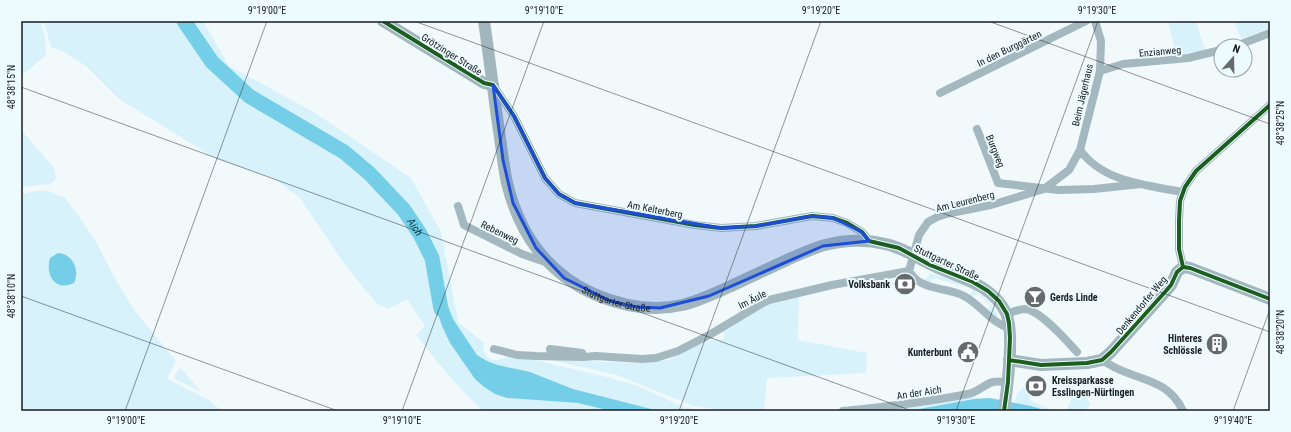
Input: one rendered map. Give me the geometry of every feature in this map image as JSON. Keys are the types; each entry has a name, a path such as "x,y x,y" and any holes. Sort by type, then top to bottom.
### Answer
{"main road":[{"name":"Grötzinger Straße","path":"383,21 484,83 493,85"},
{"name":"Stuttgarter Straße","path":"484,21 503,160 513,203 536,248 548,263 564,278 610,301 636,307 660,308 682,305 709,296 823,246 844,241 869,241 899,248 930,265 973,282 985,289 999,301 1007,314 1010,328 1008,382 1004,411"},
{"path":"1183,267 1190,268 1270,299"},
{"name":"Denkendorfer Weg","path":"1102,360 1160,299 1171,284 1177,272 1183,267"},
{"path":"1009,360 1030,364 1055,365 1087,363 1102,360"}],"street":[{"name":"In den Burggärten","path":"940,93 1086,21"},
{"name":"Beim Jägerhaus","path":"1080,150 1100,71 1101,41 1095,21"},
{"path":"1253,40 1270,33"},
{"name":"Enzianweg","path":"1100,71 1123,64 1188,58 1213,52"},
{"name":"Am Kelterberg","path":"493,85 514,116 545,178 558,194 575,203 695,226 721,228 756,226 812,216 833,218 847,223 862,232 869,241"},
{"path":"1183,267 1179,249 1180,201 1182,192 1188,180 1196,171 1270,105"},
{"name":"Burgweg","path":"977,129 998,183 1044,189"},
{"name":"Am Leurenberg","path":"914,256 915,245 919,235 928,222 937,217 991,206 1044,189 1069,170 1080,150 1086,159 1107,173 1141,184 1182,192"},
{"name":"Am Leurenberg","path":"1044,189 1094,189 1141,184"},
{"name":"Rebenweg","path":"458,206 464,225 522,254 548,263"},
{"path":"914,256 909,271 918,282 965,297 973,302 997,324 1010,328"},
{"name":"Im Äule","path":"494,349 517,355 536,356 596,356 642,359 667,355 716,332 770,300 832,285 909,271"},
{"path":"1007,314 1024,309 1033,312 1053,326 1077,352"},
{"name":"Im Äule","path":"550,349 578,352 596,356"},
{"path":"1102,360 1113,367 1152,381 1167,389 1179,402 1183,411"},
{"name":"An der Aich","path":"843,411 900,406 970,393 979,390 990,382 1008,382"}],"highlighted area":[{"path":"493,85 514,116 545,178 559,194 575,203 721,228 756,226 812,216 833,218 862,232 869,241 823,246 709,296 660,308 636,307 610,301 564,278 536,248 513,203 503,160"}],"shaded area":[{"path":"21,21 41,22 45,37 46,55 21,76"},
{"path":"42,21 203,21 229,66 312,111 411,178 441,232 458,322 484,343 484,353 490,359 497,360 508,357 526,358 598,375 643,388 675,403 702,411 659,411 573,389 530,372 487,361 477,355 453,319 441,288 437,289 437,311 450,343 459,357 507,398 578,403 611,411 483,411 448,374 416,335 425,326 407,299 388,309 377,304 348,269 300,198 273,178 218,160 119,99 86,66 64,52 51,47 45,25"},
{"path":"1168,21 1196,21 1205,50 1176,55"},
{"path":"1234,21 1270,21 1270,28 1241,38"},
{"path":"21,130 54,168 56,179 50,184 21,187"},
{"path":"36,191 49,191 65,198 94,238 117,282 135,311 176,361 167,379 209,400 222,411 21,411 21,194"},
{"path":"930,273 950,279 972,289 982,295 996,311 999,320 985,309 991,306 978,294 971,296 969,295 973,291 969,288 934,278 929,283 923,280 929,276"},
{"path":"799,297 798,340 867,353 866,373 767,378 764,411 723,411 691,405 617,375 546,359 632,363 668,360 705,341 724,339 723,331 767,305"},
{"path":"181,368 201,392 175,379 175,374"},
{"path":"1023,387 1033,395 1029,400 1055,411 1040,409 1014,402 1018,393"},
{"path":"1075,391 1085,391 1090,405 1084,411 1066,411"},
{"path":"969,397 982,398 908,411 883,411"}],"water":[{"path":"58,253 68,256 74,264 76,268 76,278 74,283 67,285 57,284 50,276 50,258"},
{"path":"441,288 453,319 477,355 487,361 530,372 573,389 659,411 611,411 578,403 507,398 495,394 475,379 450,343 437,311 437,289"},
{"path":"990,398 1031,406 1047,411 908,411 974,399"}],"waterway":[{"name":"Aich","path":"184,21 212,62 249,96 344,152 369,173 404,210 420,234 432,258 441,309"}],"cycle path":[{"path":"383,21 484,83 493,85 514,116 545,178 559,194 575,203 695,225 721,228 756,226 812,216 833,218 847,223 862,232 869,241 899,248 930,265 973,282 988,291 999,301 1007,314 1009,323 1010,338 1008,382 1004,411"},
{"path":"1183,267 1179,249 1179,221 1180,201 1185,187 1196,171 1270,105"},
{"path":"1183,267 1190,268 1270,299"},
{"path":"1009,360 1041,365 1087,363 1102,360 1165,292 1171,285 1177,272 1183,267"}],"place":[{"name":"Volksbank","path":"905,284"},
{"name":"Gerds Linde","path":"1035,297"},
{"name":"Hinteres Schlössle","path":"1217,344"},
{"name":"Kunterbunt","path":"968,352"},
{"name":"Kreissparkasse Esslingen-Nürtingen","path":"1036,386"}]}
